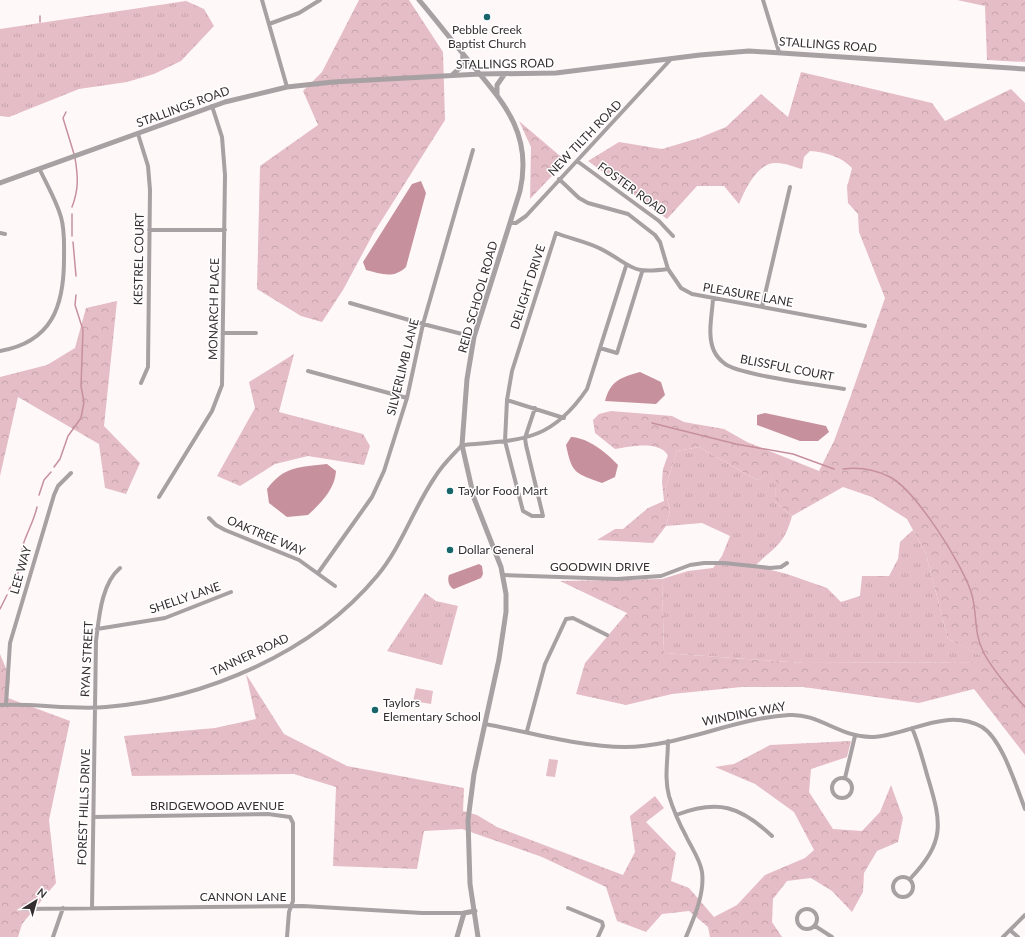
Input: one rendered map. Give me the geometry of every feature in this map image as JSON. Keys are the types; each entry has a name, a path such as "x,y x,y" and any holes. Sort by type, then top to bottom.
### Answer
{"street":[{"path":"262,0 287,87"},
{"path":"269,24 299,13 320,0"},
{"name":"REID SCHOOL ROAD","path":"419,0 497,95 515,122 521,139 524,156 522,182 474,337 467,378 462,445 474,498 504,575 506,594 500,657 474,774 468,820 470,884 478,937"},
{"path":"763,0 779,52"},
{"name":"STALLINGS ROAD","path":"0,182 40,170 82,153 212,106 244,96 287,87 334,82 480,74 504,75 556,73 726,52 779,52 1025,69"},
{"path":"452,76 462,66 463,54"},
{"name":"NEW TILTH ROAD","path":"510,224 520,221 671,59"},
{"path":"497,95 497,85 504,75"},
{"name":"MONARCH PLACE","path":"159,497 218,401 223,378 224,150 218,123 212,106"},
{"name":"KESTREL COURT","path":"138,134 149,177 148,367 141,383"},
{"name":"SILVERLIMB LANE","path":"318,573 372,497 384,471 407,398 423,324 473,150"},
{"name":"FOSTER ROAD","path":"577,161 659,221 673,236"},
{"path":"0,351 22,344 39,333 55,313 62,293 63,229 58,209 40,170"},
{"name":"PLEASURE LANE","path":"559,179 579,198 588,203 618,210 642,224 655,234 660,242 668,269 681,288 692,294 865,326"},
{"path":"762,307 790,187"},
{"path":"149,230 224,230"},
{"name":"DELIGHT DRIVE","path":"525,438 543,516 532,516 523,511 505,441 512,371 556,233 602,250 626,266 642,272 668,269"},
{"path":"462,445 525,438 549,428 564,418 576,405 587,389 626,266"},
{"path":"600,348 617,354 642,272"},
{"name":"BLISSFUL COURT","path":"713,299 710,333 712,346 715,353 724,364 744,371 844,389"},
{"path":"350,303 474,337"},
{"path":"224,333 256,333"},
{"path":"308,371 407,398"},
{"path":"508,400 564,418"},
{"path":"525,438 535,408"},
{"name":"TANNER ROAD","path":"0,705 95,708 123,705 166,697 222,681 279,655 320,628 357,597 385,565 407,530 435,477 462,445"},
{"name":"LEE WAY","path":"6,704 10,643 54,495 58,486 71,473"},
{"name":"OAKTREE WAY","path":"209,518 216,525 225,530 299,560 334,586"},
{"name":"GOODWIN DRIVE","path":"504,575 617,579 661,576 690,565 700,563 724,563 770,568 781,567 787,562"},
{"name":"RYAN STREET","path":"95,708 94,667 100,611 108,584 115,572 120,568"},
{"name":"SHELLY LANE","path":"97,629 165,618 231,592"},
{"path":"527,731 545,664 566,619 573,618 607,635"},
{"name":"FOREST HILLS DRIVE","path":"92,908 95,708"},
{"name":"WINDING WAY","path":"484,724 527,731 593,745 636,747 765,718 791,714 809,717 855,736 883,736 939,720 954,719 970,722 987,730 998,743 1025,809"},
{"path":"910,879 932,850 937,837 939,823 932,791 912,728"},
{"path":"845,778 855,736"},
{"path":"668,741 666,781 676,815 698,860 702,873 700,896 686,937"},
{"path":"845,778 851,782 853,788 847,797 840,798 834,794 833,784 838,779 845,778"},
{"path":"676,815 698,807 722,807 748,817 772,836"},
{"name":"BRIDGEWOOD AVENUE","path":"94,817 268,814 290,817 293,824 294,890 290,906 287,937"},
{"path":"902,876 910,879 913,884 912,892 904,897 896,894 893,889 895,881 902,876"},
{"name":"CANNON LANE","path":"23,909 290,906 422,913 464,913"},
{"path":"53,937 62,908"},
{"path":"568,908 602,922 603,926 598,937"},
{"path":"806,909 814,911 817,918 815,926 808,930 800,928 797,920 799,913 806,909"},
{"path":"457,937 464,913 475,911"},
{"path":"1003,937 1011,931 1025,914"},
{"path":"815,926 832,937"},
{"path":"1011,931 1018,937"}],"green space":[{"path":"359,0 409,0 443,52 445,120 373,234 343,290 322,322 301,316 257,289 260,166 318,125 303,91 322,72"},
{"path":"957,0 1025,0 1025,62 987,60 985,6"},
{"path":"186,1 204,9 214,26 181,61 154,74 127,82 79,89 9,117 0,116 0,29"},
{"path":"801,72 932,103 945,121 1011,89 1025,103 1025,755 974,689 919,703 803,687 742,687 672,694 626,705 576,694 585,663 627,613 560,581 662,579 664,653 804,663 993,662 948,639 926,554 907,519 872,497 843,487 792,516 775,502 776,471 757,480 699,447 677,451 665,488 670,510 666,526 653,543 597,540 615,529 623,529 648,508 664,501 662,482 663,469 668,455 663,450 651,446 636,446 615,449 595,433 593,420 599,414 611,411 672,416 684,422 724,429 747,442 819,471 834,441 885,298 859,232 858,214 848,203 847,187 852,168 848,164 833,156 810,151 804,157 802,169 777,163 770,164 758,171 749,184 739,204 724,186 697,186 667,219 588,161 619,142 662,149 699,138 726,127 761,94 788,117"},
{"path":"519,121 566,161 530,199 531,147"},
{"path":"117,301 104,426 140,463 126,494 105,488 99,444 18,397 0,476 0,377 47,365 75,348 86,308"},
{"path":"294,354 279,412 363,434 370,446 364,465 308,456 275,464 240,486 217,476 255,408 249,382"},
{"path":"699,447 757,480 777,470 775,502 792,516 786,534 782,540 755,566 787,574 827,588 841,602 860,596 862,576 889,576 898,559 900,542 913,530 926,554 948,639 994,662 804,663 664,653 662,579 688,571 713,568 722,556 730,536 702,523 666,526 670,510 665,488 677,451"},
{"path":"425,593 436,601 458,606 442,665 387,651"},
{"path":"0,654 10,678 8,698 70,721 49,820 56,883 22,924 18,937 0,937"},
{"path":"246,674 284,734 347,766 464,788 463,811 477,815 497,827 623,875 635,852 630,816 655,796 664,808 646,822 676,853 671,881 689,888 714,917 737,905 765,875 805,858 814,850 794,812 755,784 715,767 734,764 770,745 851,741 847,757 811,769 809,792 833,829 862,831 880,812 891,785 903,818 898,842 877,851 864,873 863,892 852,912 832,891 811,878 787,881 773,899 772,922 782,937 710,937 708,927 689,911 662,914 646,932 617,921 606,887 542,857 462,829 424,831 417,869 333,866 336,787 294,774 132,776 124,736 215,728 256,719"},
{"path":"416,688 433,691 431,704 413,701"},
{"path":"549,759 558,760 555,777 546,776"}],"shaded area":[{"path":"421,181 426,193 406,267 397,273 392,274 382,274 366,270 363,262 412,184"},
{"path":"640,372 661,382 665,395 656,404 605,401 613,384 622,378"},
{"path":"765,413 826,426 829,432 818,441 800,441 757,425 757,415"},
{"path":"571,437 591,443 609,456 618,465 615,477 602,483 586,477 576,471 570,462 566,445"},
{"path":"327,464 336,471 333,484 322,501 308,515 287,517 269,503 267,489 273,481 280,476 293,469"},
{"path":"479,564 482,566 483,574 481,578 454,589 451,587 448,581 449,575"}],"waterway":[{"path":"40,16 40,22"},
{"path":"66,112 63,118 74,154"},
{"path":"72,207 76,194 77,182 75,158"},
{"path":"72,214 72,236"},
{"path":"73,242 76,276"},
{"path":"54,467 60,459 68,436 81,418 84,402 81,386 83,330 75,305 76,295"},
{"path":"652,423 736,444 793,454 834,469"},
{"path":"843,469 855,468 878,472 890,477 913,497 938,530 967,582 974,602 978,638 986,657 1008,688 1025,707"},
{"path":"39,495 44,480 51,472"},
{"path":"23,545 37,507"},
{"path":"15,579 18,573 22,549"},
{"path":"9,590 13,582"},
{"path":"0,609 7,595"}],"place":[{"name":"Pebble Creek Baptist Church","path":"487,17"},
{"name":"Taylor Food Mart","path":"450,491"},
{"name":"Dollar General","path":"450,550"},
{"name":"Taylors Elementary School","path":"375,710"}]}
